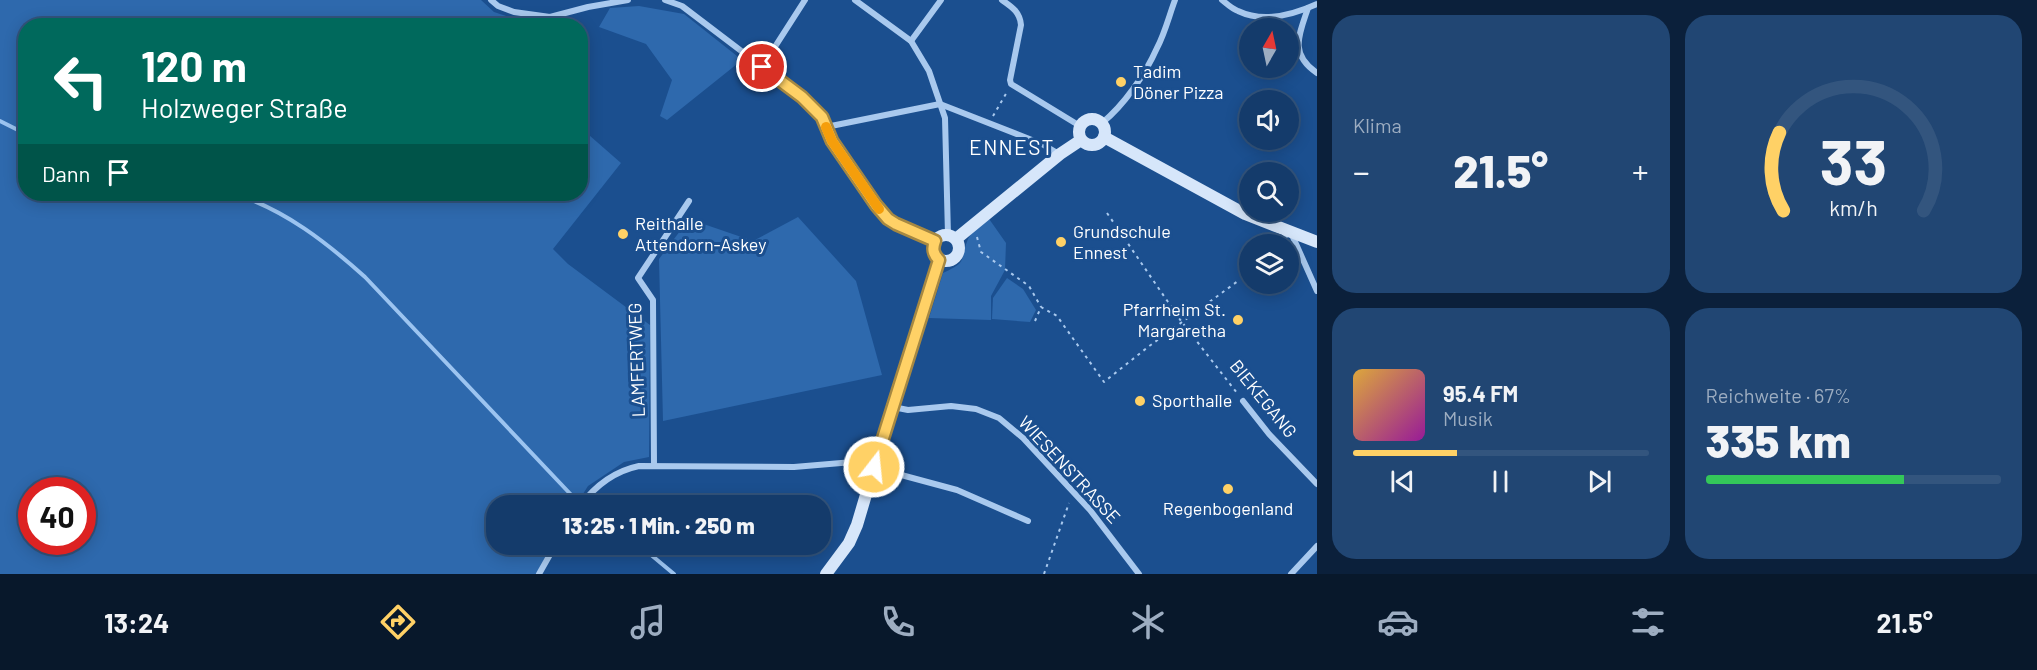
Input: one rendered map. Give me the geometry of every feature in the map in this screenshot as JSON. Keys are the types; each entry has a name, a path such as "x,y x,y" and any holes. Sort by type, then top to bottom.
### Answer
{"street":[{"path":"491,0 498,6 514,12 549,17 628,0"},
{"path":"665,0 682,6 802,97 822,117 838,150 888,219 935,241"},
{"path":"762,67 805,0"},
{"path":"855,0 910,41 929,71 945,118 952,237 960,248 957,257 949,262 939,260 934,255 933,248 940,236 952,237 973,225 1060,154 1081,140"},
{"path":"910,41 941,0"},
{"path":"1002,0 1020,16 1021,25 1011,84 1080,126"},
{"path":"1102,123 1138,81 1157,48 1175,0"},
{"path":"1222,0 1238,11 1261,18 1286,15 1317,4"},
{"path":"1308,9 1299,34 1298,51 1307,66 1317,73"},
{"path":"826,127 940,104 1042,144 1060,154"},
{"path":"1090,119 1102,123 1106,132 1096,145 1091,146 1081,140 1080,126 1090,119"},
{"path":"1104,137 1245,214 1317,242"},
{"name":"LAMFERTWEG","path":"654,465 653,300 638,278 689,201"},
{"path":"1291,231 1317,291"},
{"path":"826,574 853,534 939,260"},
{"name":"BIEKEGANG","path":"1243,401 1269,434 1317,483"},
{"name":"WIESENSTRASSE","path":"892,407 908,410 951,406 976,409 999,417 1023,438 1090,510 1138,574"},
{"path":"589,495 626,469 654,465 794,467 853,462 957,490 1028,521"},
{"path":"1291,574 1317,546"},
{"path":"539,574 550,555"}],"lane":[{"path":"1288,234 1291,231"}],"path":[{"path":"989,124 1011,84"},
{"name":"BIEKEGANG","path":"1107,213 1181,321 1243,401"},
{"path":"973,225 981,252 1029,286 1041,307 1057,316 1104,382 1181,321 1239,280"},
{"path":"1035,321 1041,307"},
{"path":"1044,574 1073,491"}],"shaded area":[{"path":"0,0 481,0 494,12 512,18 18,18 18,201 588,201 588,134 621,163 553,249 568,264 650,325 649,457 624,462 588,486 582,495 486,495 486,555 547,555 536,574 0,574"},
{"path":"639,6 684,14 742,60 667,120 660,116 672,80 646,44 599,27 610,8"},
{"path":"987,216 1006,243 1005,270 991,296 991,320 929,318 943,273 960,263 968,239"},
{"path":"798,217 856,281 882,375 663,421 659,259 689,219 753,241"},
{"path":"1007,278 1023,289 1036,310 1030,322 992,319 993,298"}],"waterway":[{"path":"0,121 18,130"},
{"path":"253,201 304,228 365,277 571,495"},
{"path":"651,555 674,574"}],"slow traffic":[{"path":"826,127 832,141 879,209"}],"place":[{"name":"Tadim Döner Pizza","path":"1121,82"},
{"name":"Reithalle Attendorn-Askey","path":"623,234"},
{"name":"Grundschule Ennest","path":"1061,242"},
{"name":"Pfarrheim St. Margaretha","path":"1238,320"},
{"name":"Sporthalle","path":"1140,401"},
{"name":"Regenbogenland","path":"1228,489"}],"district":[{"name":"ENNEST","path":"1012,148"}],"route":[{"path":"762,67 802,97 822,117 832,141 888,219 935,241 934,255 939,260 874,467"}]}
